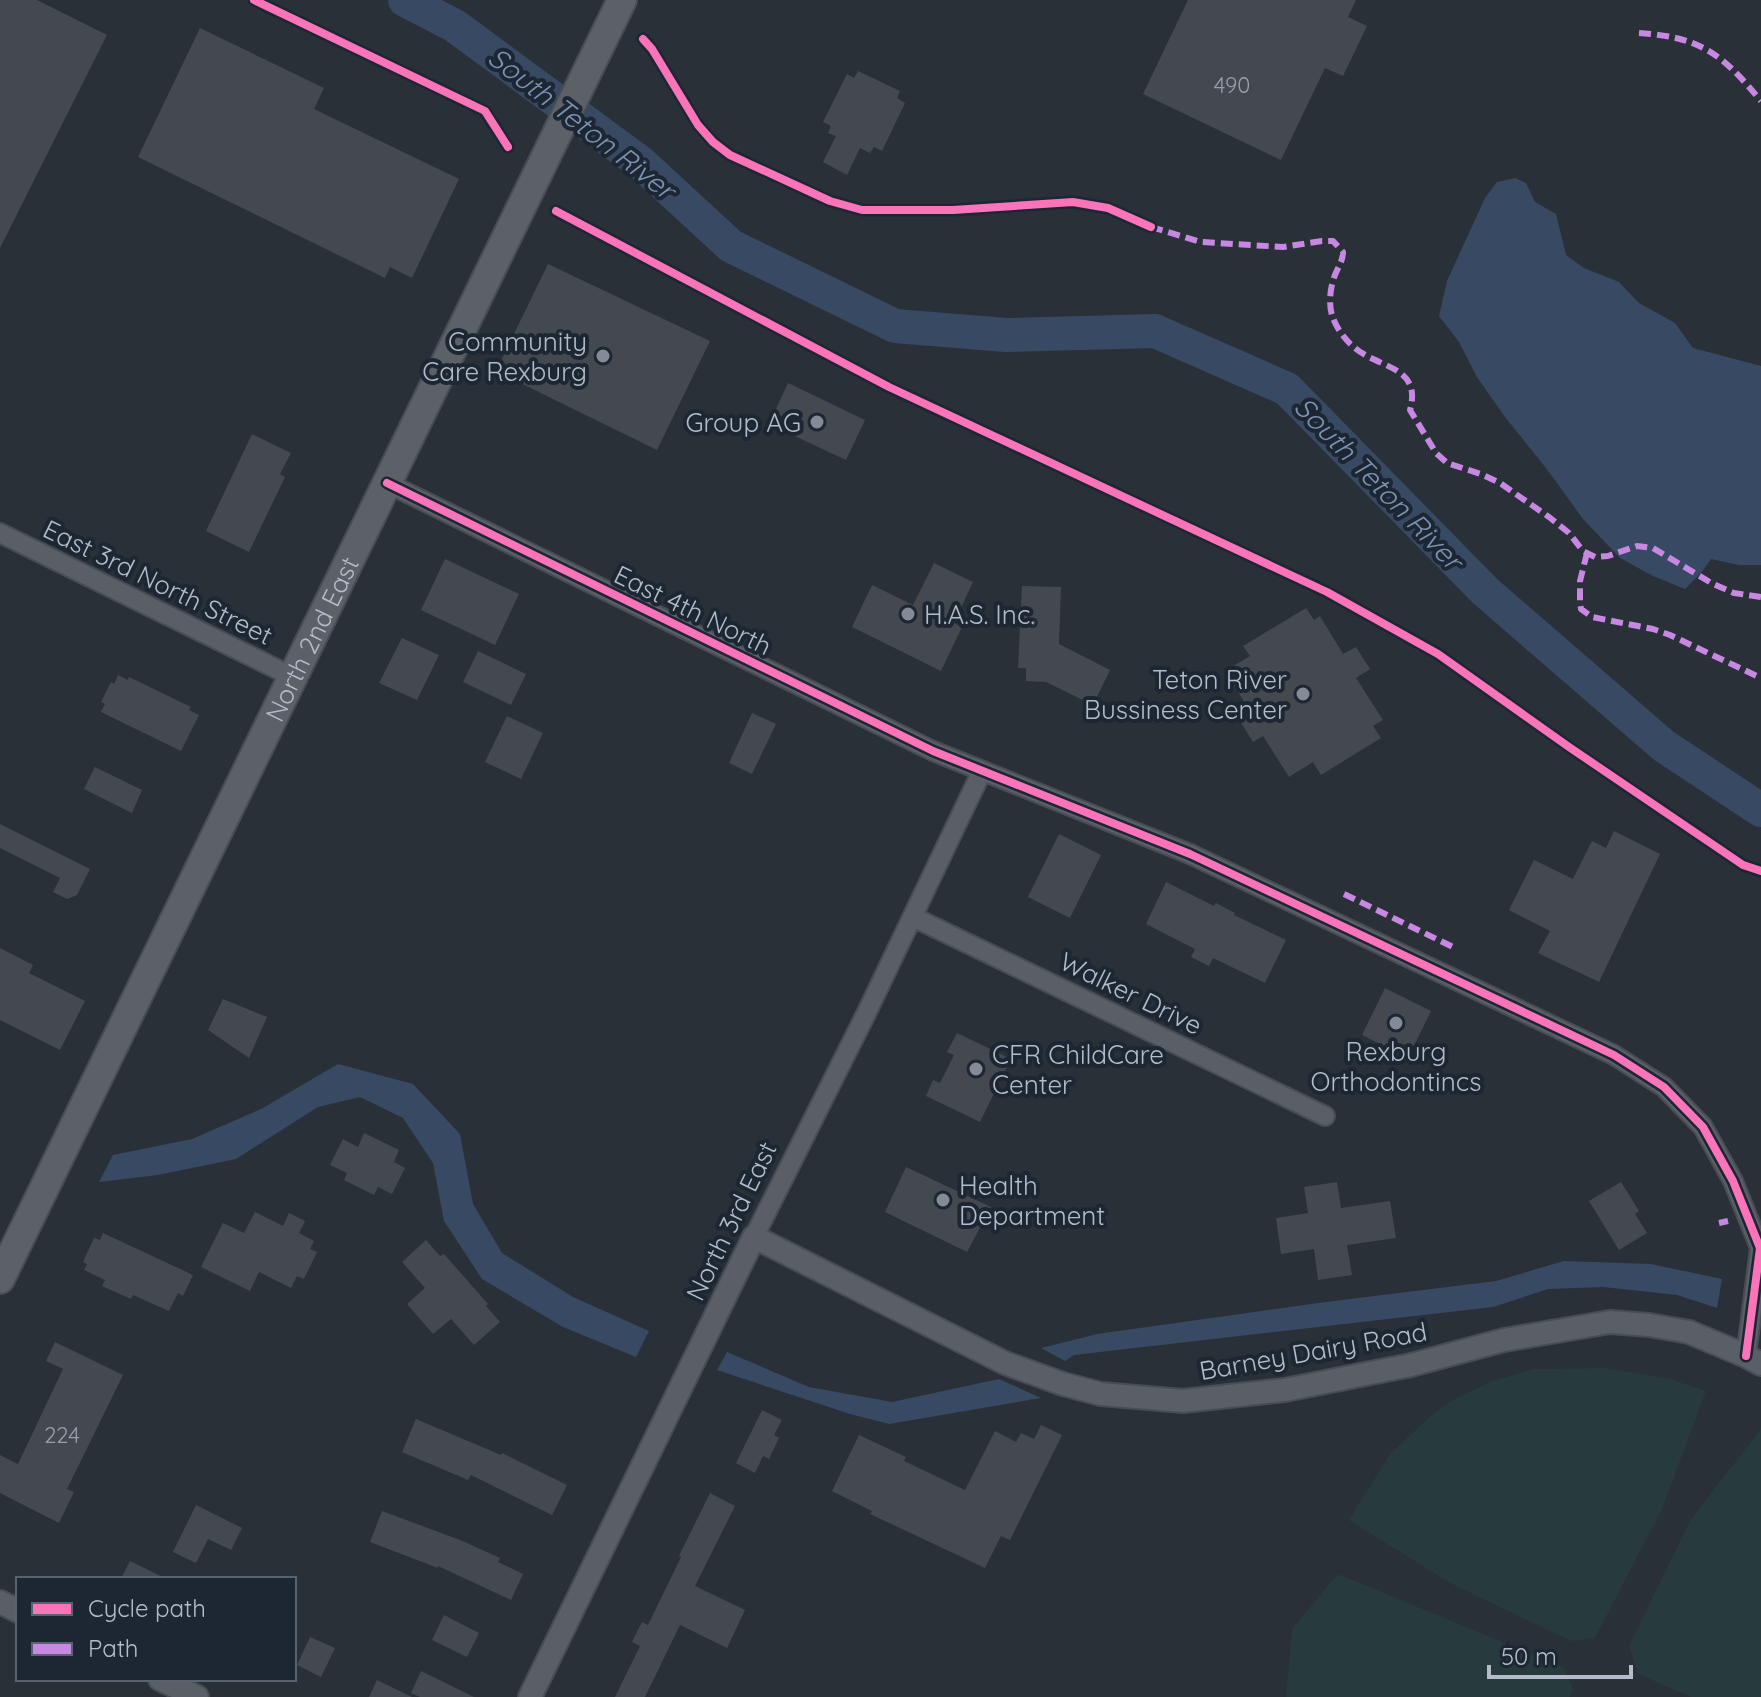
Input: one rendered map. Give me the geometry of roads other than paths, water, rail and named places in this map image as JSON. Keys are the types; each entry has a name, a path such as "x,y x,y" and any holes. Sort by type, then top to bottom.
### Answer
{"main road":[{"name":"North 2nd East","path":"0,1279 622,0"}],"street":[{"name":"East 4th North","path":"387,483 933,751 1190,854 1614,1055 1664,1087 1703,1127 1733,1181 1760,1248"},
{"name":"East 3rd North Street","path":"0,533 293,677"},
{"name":"North 3rd East","path":"530,1697 982,771"},
{"name":"Walker Drive","path":"913,917 1325,1116"},
{"name":"Barney Dairy Road","path":"754,1237 1005,1363 1075,1387 1128,1398 1183,1401 1285,1390 1411,1365 1504,1340 1610,1322 1689,1332 1754,1360"},
{"path":"1754,1360 1760,1248"},
{"path":"164,1681 197,1697"}],"water":[{"path":"1515,178 1526,183 1535,202 1556,214 1566,255 1584,268 1619,282 1639,303 1675,323 1693,348 1761,366 1761,565 1739,565 1711,559 1685,589 1620,558 1583,519 1477,377 1459,342 1439,316 1447,281 1485,198 1497,182"},
{"path":"338,1064 413,1084 460,1134 473,1204 502,1253 573,1297 649,1331 636,1357 563,1327 482,1279 444,1221 433,1163 403,1118 360,1097 318,1107 236,1159 158,1175 99,1182 113,1155 192,1139 261,1109"},
{"path":"1564,1261 1651,1264 1722,1279 1717,1308 1677,1295 1603,1287 1548,1289 1493,1307 1074,1355 1065,1361 1041,1348 1097,1334 1496,1281"},
{"path":"727,1352 809,1387 892,1402 999,1379 1041,1398 889,1424 717,1370"}],"waterway":[{"name":"South Teton River","path":"405,0 455,26 641,163 731,246 895,326 1006,335 1155,331 1287,389 1485,591 1664,746 1761,810"}],"place":[{"name":"Community Care Rexburg","path":"603,356"},
{"name":"Group AG","path":"817,422"},
{"name":"H.A.S. Inc.","path":"908,614"},
{"name":"Teton River Bussiness Center","path":"1303,694"},
{"name":"Rexburg Orthodontincs","path":"1396,1023"},
{"name":"CFR ChildCare Center","path":"976,1069"},
{"name":"Health Department","path":"943,1200"}]}
